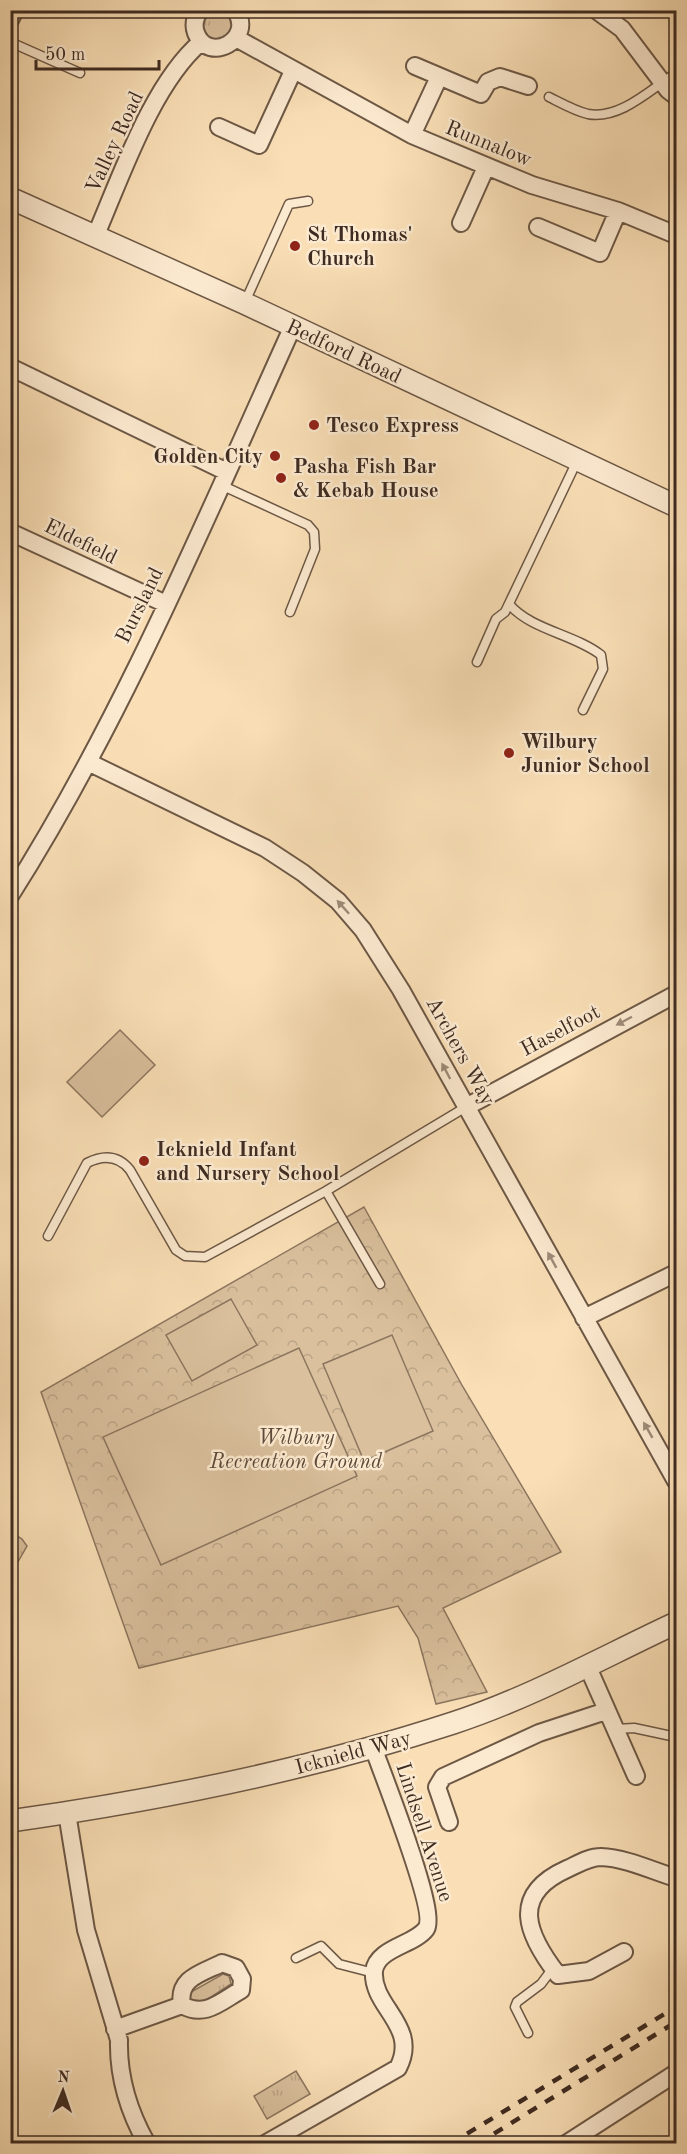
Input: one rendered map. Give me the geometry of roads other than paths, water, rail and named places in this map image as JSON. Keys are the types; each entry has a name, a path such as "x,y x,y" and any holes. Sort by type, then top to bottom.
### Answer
{"street":[{"path":"10,20 15,10"},
{"path":"196,12 194,28 201,42 213,48 219,48 236,38 240,23 235,10"},
{"path":"596,10 622,29 662,82 676,96"},
{"name":"Runnalow","path":"236,38 412,135 532,185 618,211 676,235"},
{"name":"Valley Road","path":"95,237 126,164 167,82 186,54 201,42"},
{"path":"415,66 481,94 488,82 500,77 528,86"},
{"path":"219,127 259,145 293,71"},
{"path":"412,135 439,77"},
{"path":"461,223 486,167"},
{"name":"Bedford Road","path":"10,198 244,303 676,506"},
{"path":"538,227 600,253 618,211"},
{"name":"Bursland","path":"10,896 88,762 166,604 293,326"},
{"path":"10,367 224,478"},
{"name":"Eldefield","path":"10,532 166,604"},
{"name":"Archers Way","path":"88,762 265,848 303,873 338,901 363,930 401,990 676,1481"},
{"name":"Haselfoot","path":"466,1107 676,994"},
{"path":"584,1318 676,1273"},
{"name":"Icknield Way","path":"10,1821 189,1792 373,1747 455,1723 676,1623"},
{"path":"587,1665 636,1776"},
{"path":"448,1822 437,1787 442,1777 539,1732 606,1711"},
{"name":"Lindsell Avenue","path":"373,1747 423,1888 429,1919 425,1929 384,1956 374,1969 374,1973"},
{"path":"67,1813 86,1930 115,2029 123,2087 137,2127 147,2144"},
{"path":"624,1952 589,1971 558,1975 536,1940 527,1918 530,1900 537,1888 546,1880 590,1858 602,1857 676,1878"},
{"path":"265,2144 398,2068 404,2052 404,2041 375,1983 374,1973"},
{"path":"115,2029 182,2005"},
{"path":"566,2144 676,2073"}],"lane":[{"path":"10,42 80,74"},
{"path":"549,98 585,114 605,115 634,102 676,73"},
{"path":"244,303 289,204 308,201"},
{"path":"477,662 496,619 505,612 577,460"},
{"path":"224,478 308,525 314,532 315,549 290,612"},
{"path":"508,604 518,615 587,645 601,656 603,669 583,710"},
{"path":"48,1236 87,1163 102,1157 119,1160 126,1165 176,1250 191,1258 214,1254 277,1216 326,1191 466,1107"},
{"path":"326,1191 380,1284"},
{"path":"614,1729 634,1728 676,1737"},
{"path":"296,1958 321,1946 339,1964 374,1973"},
{"path":"528,2033 515,2007 517,2002 541,1984 553,1968"}],"railway":[{"path":"450,2144 676,2007"},
{"path":"477,2144 676,2022"}],"place":[{"name":"St Thomas' Church","path":"295,246"},
{"name":"Tesco Express","path":"314,425"},
{"name":"Golden City","path":"275,456"},
{"name":"Pasha Fish Bar & Kebab House","path":"281,478"},
{"name":"Wilbury Junior School","path":"509,753"},
{"name":"Icknield Infant and Nursery School","path":"144,1161"}],"park label":[{"name":"Wilbury Recreation Ground","path":"296,1449"}]}
